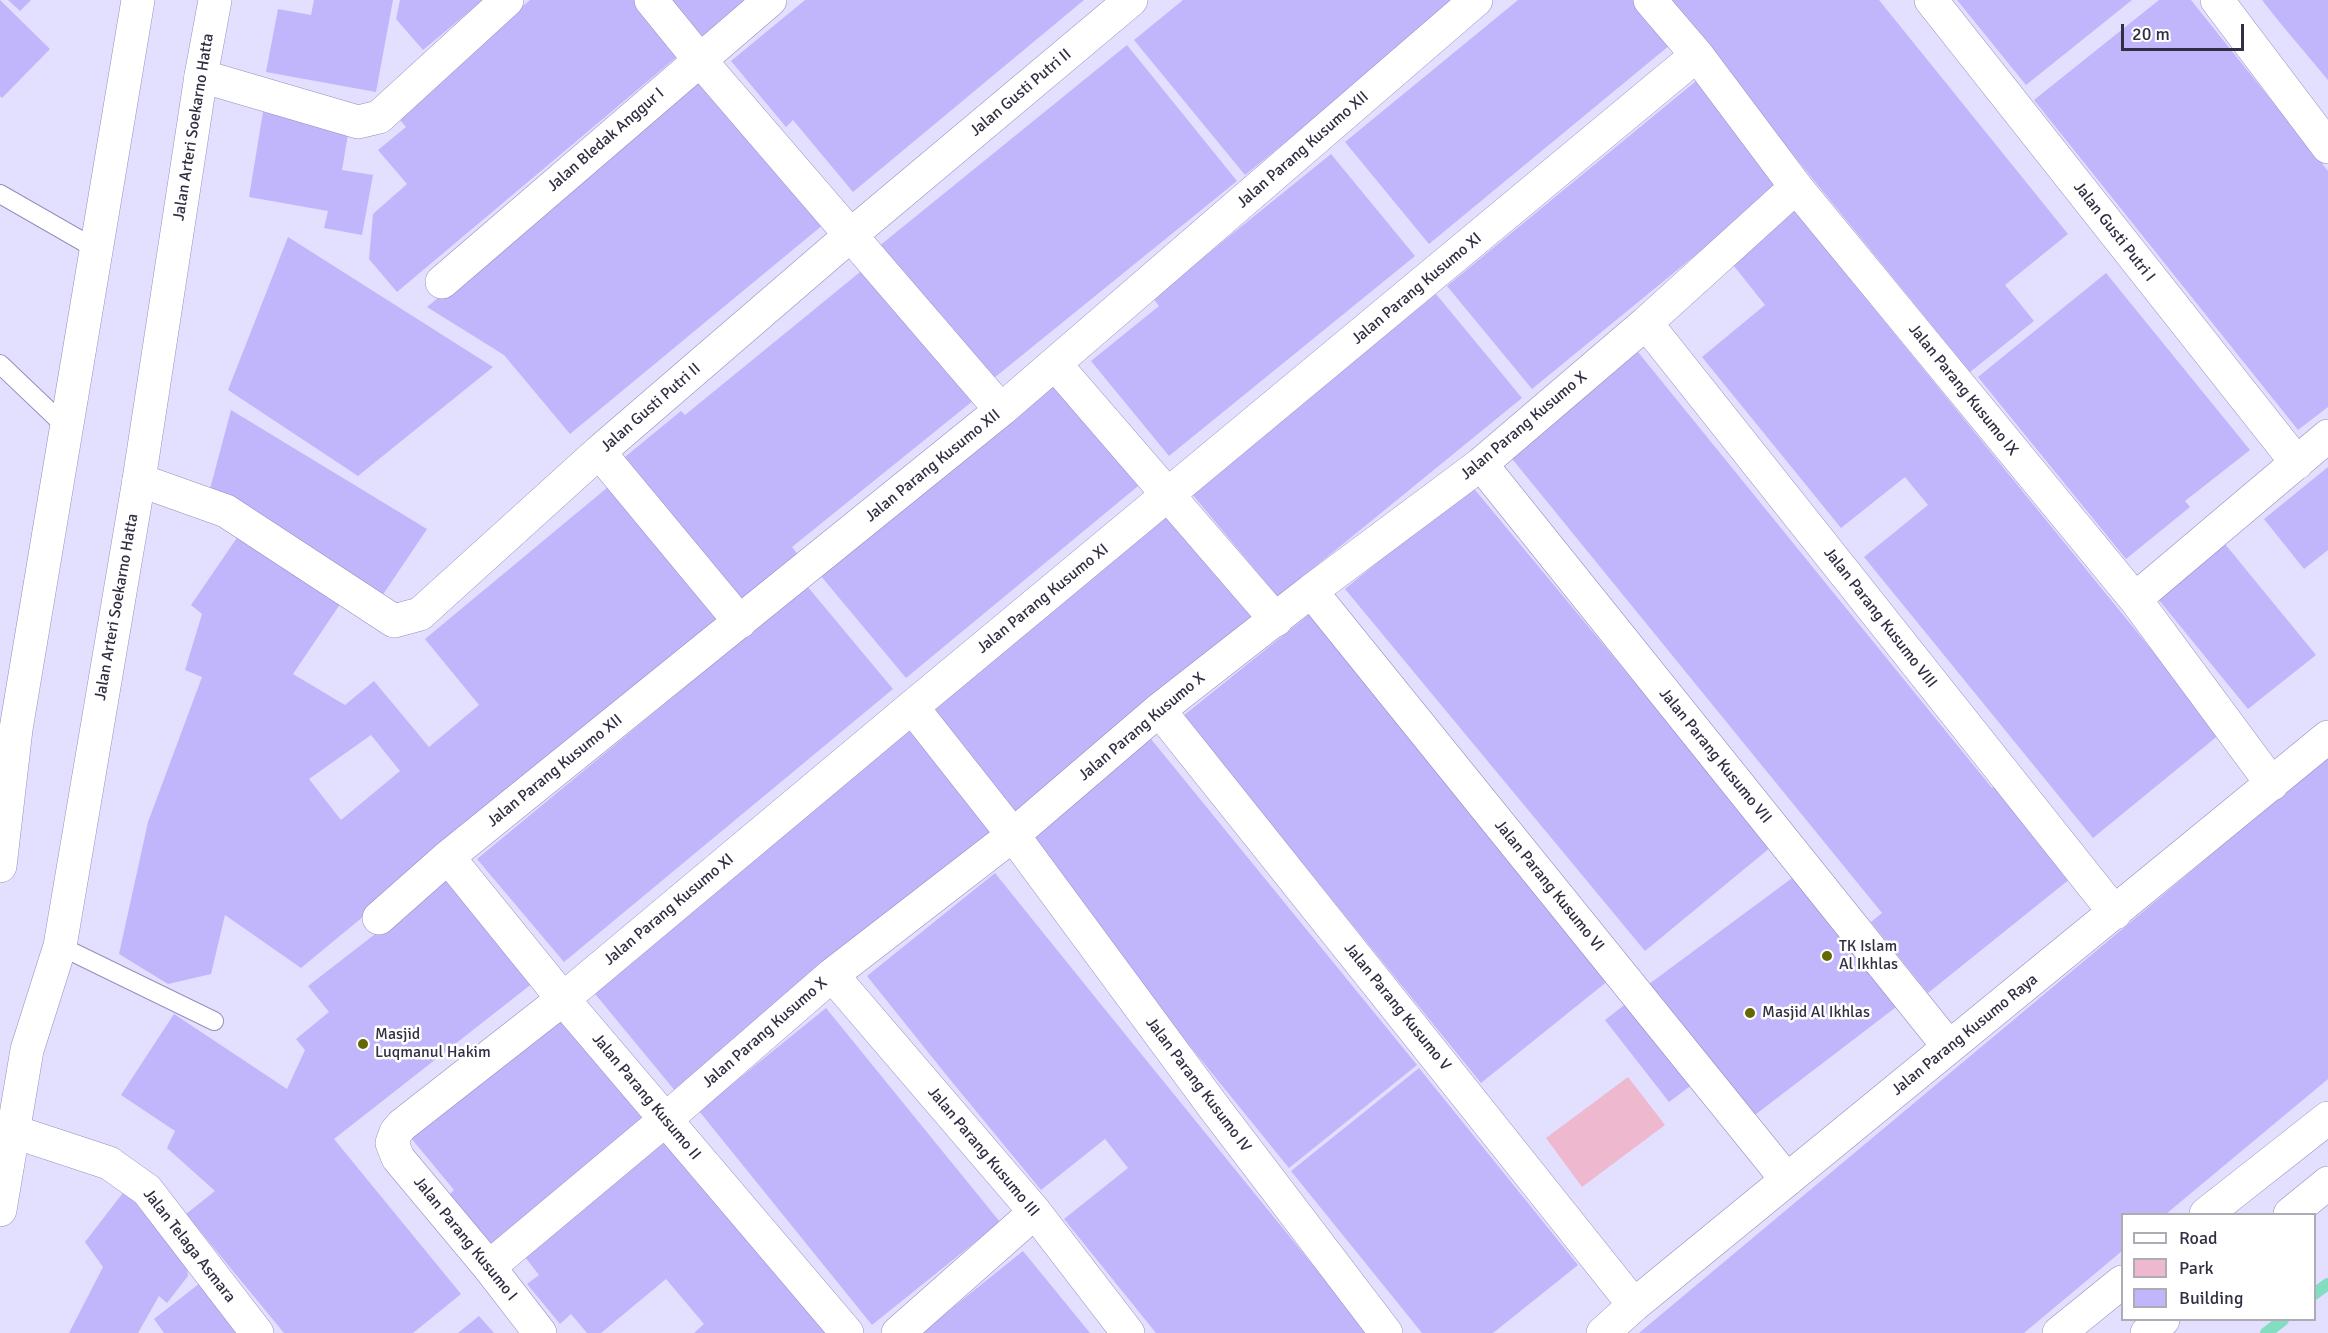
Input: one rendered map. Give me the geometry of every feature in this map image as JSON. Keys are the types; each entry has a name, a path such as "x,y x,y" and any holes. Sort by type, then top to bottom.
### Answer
{"street":[{"path":"0,866 16,729 138,0"},
{"name":"Jalan Arteri Soekarno Hatta","path":"0,1210 6,1129 27,1050 60,946 215,0"},
{"path":"201,76 358,122 378,117 507,0"},
{"path":"651,0 1001,410"},
{"name":"Jalan Bledak Anggur I","path":"442,282 770,0"},
{"name":"Jalan Gusti Putri II","path":"138,480 226,511 394,621 420,614 599,452 852,234 1131,0"},
{"name":"Jalan Parang Kusumo XII","path":"379,918 448,857 1001,410 1476,0"},
{"name":"Jalan Parang Kusumo IX","path":"1650,0 1697,55 1796,187 2135,599 2272,784"},
{"name":"Jalan Gusti Putri I","path":"1931,0 2297,463"},
{"path":"2217,0 2328,147"},
{"name":"Jalan Parang Kusumo XI","path":"392,1143 396,1132 402,1125 563,999 1697,55"},
{"name":"Jalan Parang Kusumo X","path":"489,1268 832,975 1013,836 1159,710 1311,591 1481,464 1646,322 1796,187"},
{"name":"Jalan Parang Kusumo VIII","path":"1646,322 2115,913"},
{"path":"1055,364 1276,620"},
{"path":"2135,599 2328,436"},
{"path":"599,452 740,622"},
{"name":"Jalan Parang Kusumo VII","path":"1481,464 1949,1047"},
{"name":"Jalan Parang Kusumo VI","path":"1311,591 1787,1180"},
{"name":"Jalan Parang Kusumo IV","path":"912,707 1013,836 1205,1096 1386,1333"},
{"name":"Jalan Parang Kusumo V","path":"1159,710 1634,1305"},
{"name":"Jalan Parang Kusumo Raya","path":"1603,1333 1634,1305 2115,913 2328,736"},
{"name":"Jalan Parang Kusumo II","path":"448,857 563,999 847,1333"},
{"name":"Jalan Parang Kusumo III","path":"832,975 1035,1212 1128,1333"},
{"path":"2209,1213 2328,1118"},
{"name":"Jalan Telaga Asmara","path":"6,1129 109,1163 147,1190 257,1333"},
{"name":"Jalan Parang Kusumo I","path":"392,1143 398,1158 540,1333"},
{"path":"2292,1213 2328,1183"},
{"path":"898,1333 1035,1212"},
{"path":"2058,1333 2121,1283"},
{"path":"2147,1333 2162,1321"}],"lane":[{"path":"0,194 96,249"},
{"path":"0,364 66,427"},
{"path":"60,946 214,1021"}],"green space":[{"path":"1628,1077 1665,1125 1582,1187 1546,1138"}],"building":[{"path":"0,0 50,49 2,98 0,96"},
{"path":"8,0 31,0 20,11"},
{"path":"314,0 393,0 376,92 266,72 278,9 311,15"},
{"path":"400,0 483,0 423,50 396,19"},
{"path":"530,0 645,0 686,49 397,292 369,259 373,214 407,184 378,150 406,127 395,114"},
{"path":"671,0 752,0 705,40"},
{"path":"805,0 1084,0 853,192 793,120 786,127 731,61"},
{"path":"1183,0 1461,0 1245,175 1134,40"},
{"path":"1518,0 1644,0 1676,40 1429,244 1345,142"},
{"path":"1667,0 1879,0 2068,234 2005,285 2034,321 1970,372"},
{"path":"1957,0 2132,0 2026,85"},
{"path":"2159,0 2191,0 2328,171 2328,407 2298,430 2034,100"},
{"path":"2262,0 2328,0 2328,80 2281,24"},
{"path":"1127,45 1237,181 994,378 941,314 936,318 878,247"},
{"path":"703,78 824,224 570,434 504,355 427,307"},
{"path":"1696,81 1781,185 1532,389 1447,286"},
{"path":"263,112 349,128 342,170 373,175 362,235 324,228 328,211 249,197"},
{"path":"1331,154 1415,256 1169,456 1091,361 1159,306 1153,298"},
{"path":"1793,209 2220,734 2093,838 1864,557 1928,505 1905,477 1841,528 1702,357 1765,305 1730,261"},
{"path":"288,237 493,367 358,476 228,390"},
{"path":"865,268 974,400 792,547 800,557 739,607 620,461 681,411 685,415"},
{"path":"2106,273 2250,450 2185,501 2190,507 2126,559 1978,377"},
{"path":"1436,294 1522,398 1278,597 1192,494"},
{"path":"1638,352 1992,788 2001,781 2076,874 1928,993 1871,922 1882,913 1509,455"},
{"path":"1062,373 1149,477 906,678 820,575"},
{"path":"231,410 427,529 382,596 210,489"},
{"path":"2328,467 2328,550 2304,569 2264,519"},
{"path":"614,482 726,617 301,968 225,915 211,974 168,984 119,954 148,822 202,677 185,670 202,614 191,605 245,526 347,594 293,674 345,705 374,681 429,747 479,705 425,639","holes":["371,735 400,771 341,820 309,779"]},
{"path":"1471,485 1771,847 1645,951 1345,589"},
{"path":"1175,510 1260,613 1008,819 923,716"},
{"path":"2225,544 2316,655 2248,709 2158,599"},
{"path":"807,586 893,689 564,962 477,859"},
{"path":"1311,613 1609,980 1481,1083 1183,716"},
{"path":"914,724 999,827 676,1092 591,989"},
{"path":"1151,739 1417,1065 1289,1168 1024,842"},
{"path":"2328,757 2328,1079 2167,1213 2121,1213 2121,1252 2024,1333 1639,1333"},
{"path":"454,873 538,979 334,1139 461,1294 413,1333 284,1333 186,1214 215,1191 167,1148 175,1131 121,1095 174,1014 287,1089 305,1050 296,1039 329,1012 308,986"},
{"path":"995,873 1368,1333 1156,1333 1064,1219 1128,1168 1105,1139 1041,1190 948,1077 867,976"},
{"name":"Masjid Al Ikhlas","path":"1799,873 1900,1004 1747,1121 1645,987"},
{"path":"1632,999 1697,1081 1669,1102 1605,1020"},
{"path":"569,1008 655,1113 491,1247 448,1196 454,1190 411,1138"},
{"path":"826,1008 1000,1222 872,1325 699,1111"},
{"path":"1419,1068 1578,1265 1493,1333 1422,1333 1291,1171"},
{"path":"672,1136 835,1333 694,1333 704,1324 666,1279 601,1333 587,1333 571,1314 560,1324 527,1284 539,1275 525,1257"},
{"path":"129,1185 186,1260 188,1276 167,1303 159,1296 138,1333 69,1333 103,1267 85,1242"},
{"path":"1023,1251 1090,1333 921,1333"},
{"path":"200,1283 241,1333 164,1333 154,1319"},
{"path":"479,1316 494,1333 458,1333"}],"waterway":[{"path":"2316,1293 2328,1284"},
{"path":"2266,1333 2282,1321"}],"place":[{"name":"TK Islam Al Ikhlas","path":"1827,956"},
{"name":"Masjid Al Ikhlas","path":"1750,1013"},
{"name":"Masjid Luqmanul Hakim","path":"363,1044"}]}
